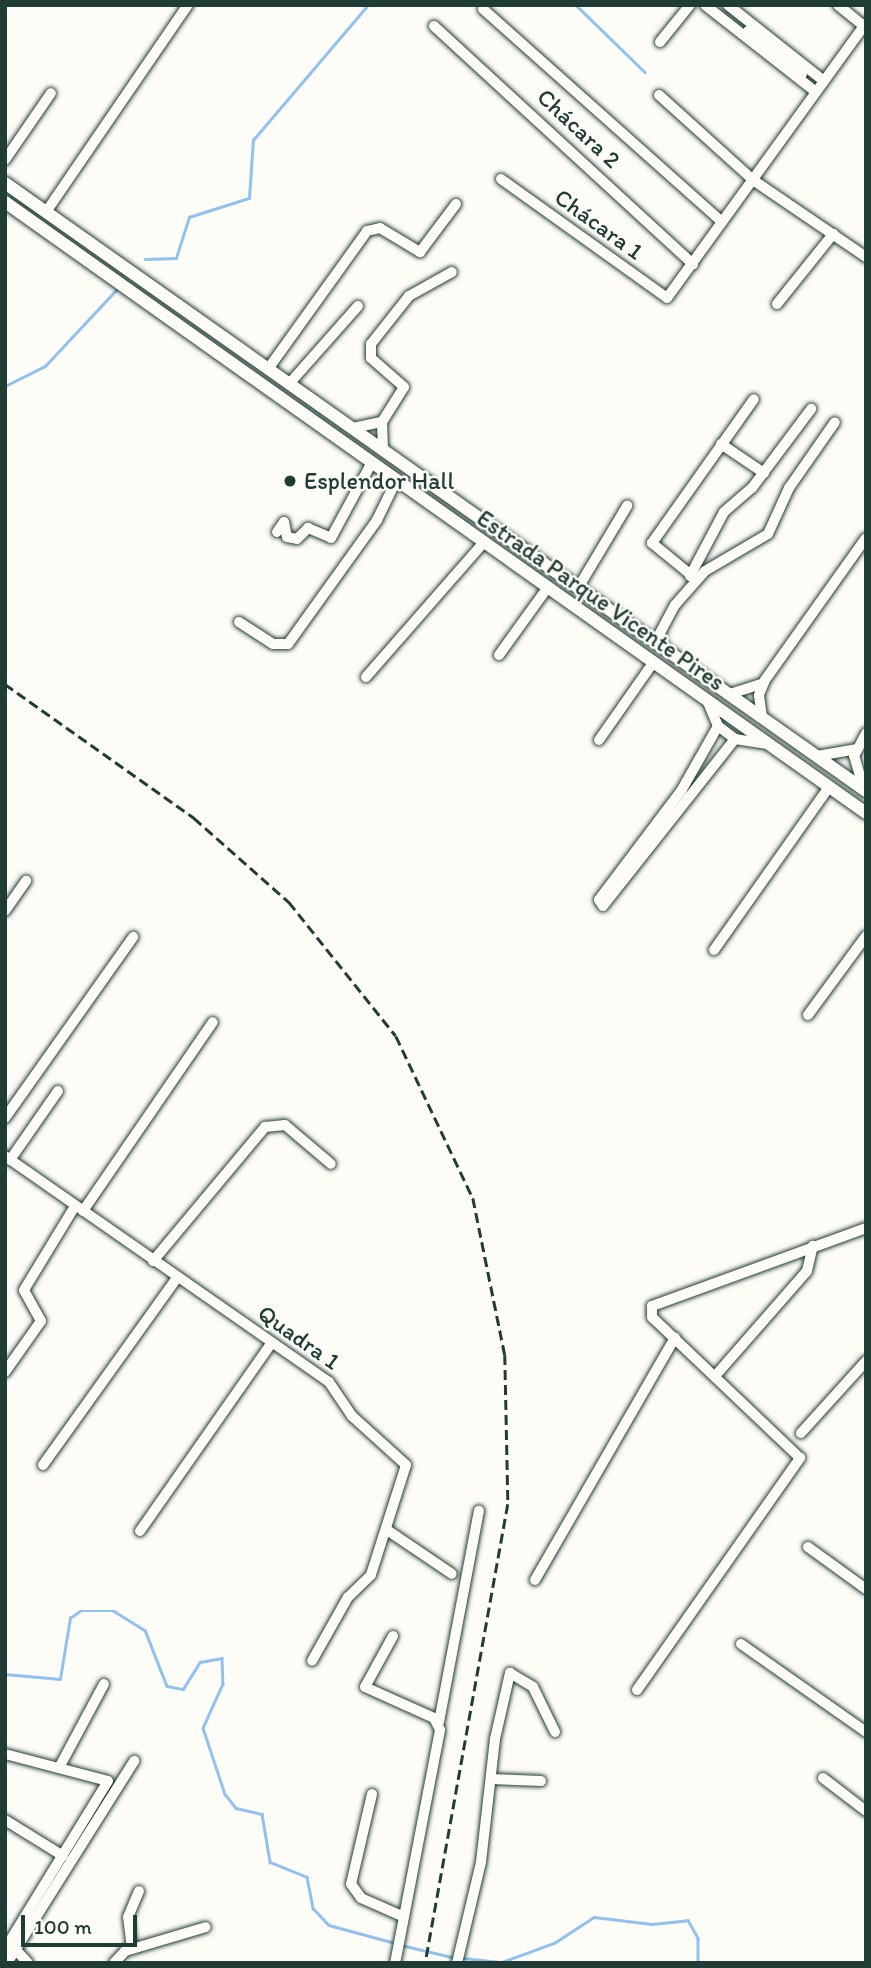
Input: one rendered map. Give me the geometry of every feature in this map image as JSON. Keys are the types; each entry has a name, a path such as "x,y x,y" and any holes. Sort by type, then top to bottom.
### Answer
{"main road":[{"name":"Estrada Parque Vicente Pires","path":"8,186 865,791"},
{"name":"Estrada Parque Vicente Pires","path":"5,202 866,813"},
{"path":"548,567 547,587 565,579"}],"street":[{"path":"46,212 188,5"},
{"path":"660,42 690,5"},
{"path":"705,5 819,87"},
{"path":"717,5 819,87"},
{"path":"728,5 819,87"},
{"path":"693,264 865,24 838,5"},
{"path":"483,9 722,222"},
{"name":"Chácara 2","path":"434,26 693,264"},
{"path":"5,160 51,93"},
{"path":"659,95 752,180 866,257"},
{"name":"Chácara 1","path":"501,179 657,292 672,295 693,264"},
{"path":"268,369 368,231 380,228 420,252 456,204"},
{"path":"777,303 833,234"},
{"path":"383,450 382,422 404,387 371,358 371,344 409,296 452,272"},
{"path":"289,384 358,306"},
{"path":"693,578 652,543 754,399"},
{"path":"663,646 664,625 693,578 724,512 764,473 811,409"},
{"path":"353,428 382,422"},
{"path":"693,578 768,534 789,488 835,422"},
{"path":"721,444 764,473"},
{"path":"277,532 284,522 287,537 297,539 308,528 331,538 371,464"},
{"path":"239,621 273,644 288,644 377,520 396,481"},
{"path":"579,588 627,506"},
{"path":"762,717 759,695 765,680 866,538"},
{"path":"366,677 484,542"},
{"path":"499,655 547,587"},
{"path":"641,633 664,625"},
{"path":"599,740 653,663"},
{"path":"730,694 765,680"},
{"path":"706,700 718,726 735,739 769,744"},
{"path":"685,793 718,726"},
{"path":"865,791 857,750 866,733"},
{"path":"651,840 599,900 603,906 651,840 685,793 735,739"},
{"path":"817,756 857,750"},
{"path":"702,758 712,764"},
{"path":"714,950 829,787"},
{"path":"5,911 26,881"},
{"path":"808,1015 866,936"},
{"path":"5,1118 133,937"},
{"path":"5,1372 41,1321 23,1290 213,1022"},
{"path":"8,1158 58,1091"},
{"path":"153,1261 265,1127 285,1125 331,1164"},
{"name":"Quadra 1","path":"8,1158 335,1388 352,1416 406,1465 387,1530 368,1581 348,1597 312,1661"},
{"path":"637,1690 800,1460 716,1375 652,1317 653,1304 866,1227"},
{"path":"716,1375 807,1271 813,1246"},
{"path":"43,1465 177,1278"},
{"path":"535,1580 675,1338"},
{"path":"139,1531 271,1344"},
{"path":"801,1433 866,1361"},
{"path":"395,1963 479,1511"},
{"path":"387,1530 452,1574"},
{"path":"808,1547 866,1589"},
{"path":"393,1636 365,1687 439,1722"},
{"path":"741,1644 866,1732"},
{"path":"457,1963 457,1950 471,1913 510,1673 533,1687 555,1731"},
{"path":"60,1766 104,1684"},
{"path":"5,1754 60,1766 108,1781 63,1856 10,1933 7,1963"},
{"path":"10,1949 134,1761"},
{"path":"823,1778 866,1811"},
{"path":"491,1779 541,1781"},
{"path":"372,1794 351,1884 361,1898 402,1916"},
{"path":"5,1820 63,1856"},
{"path":"132,1949 128,1917 139,1892"},
{"path":"114,1963 132,1949 206,1927"},
{"path":"10,1949 28,1963"}],"waterway":[{"path":"145,259 176,258 189,217 249,198 253,140 368,5"},
{"path":"576,5 645,72"},
{"path":"5,386 45,366 116,290"},
{"path":"5,1674 60,1679 70,1618 80,1611 114,1611 145,1630 167,1686 183,1689 200,1662 222,1658 223,1684 203,1728 225,1794 236,1808 262,1814 270,1862 307,1877 313,1908 329,1925 395,1943"},
{"path":"463,1958 502,1962 554,1943 594,1917 652,1924 688,1920 698,1938 698,1963"},
{"path":"401,1945 456,1958"}],"railway":[{"path":"5,684 194,818 289,902 396,1036 473,1198 505,1355 508,1504 425,1963"}],"place":[{"name":"Esplendor Hall","path":"290,481"}]}
